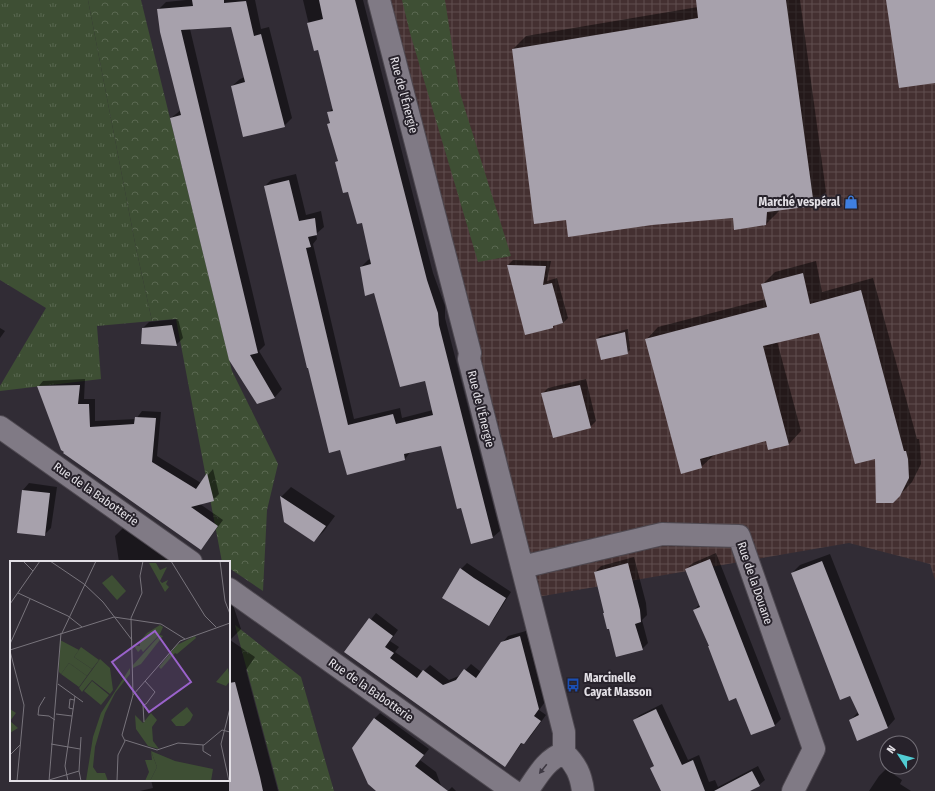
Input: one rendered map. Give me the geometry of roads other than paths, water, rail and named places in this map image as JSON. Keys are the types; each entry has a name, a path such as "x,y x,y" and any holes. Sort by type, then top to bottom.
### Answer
{"street":[{"name":"Rue de l'Énergie","path":"379,0 470,353 468,359 564,732 564,753"},
{"name":"Rue de la Babotterie","path":"0,427 190,561"},
{"name":"Rue de la Douane","path":"522,567 662,534 739,536 814,749 793,791"},
{"name":"Rue de la Babotterie","path":"230,590 513,791"},
{"path":"527,791 543,768 551,760 564,753 577,768 580,774 583,791"}],"place":[{"name":"Marché vespéral","path":"851,202"},
{"name":"Marcinelle Cayat Masson","path":"573,685"}]}
